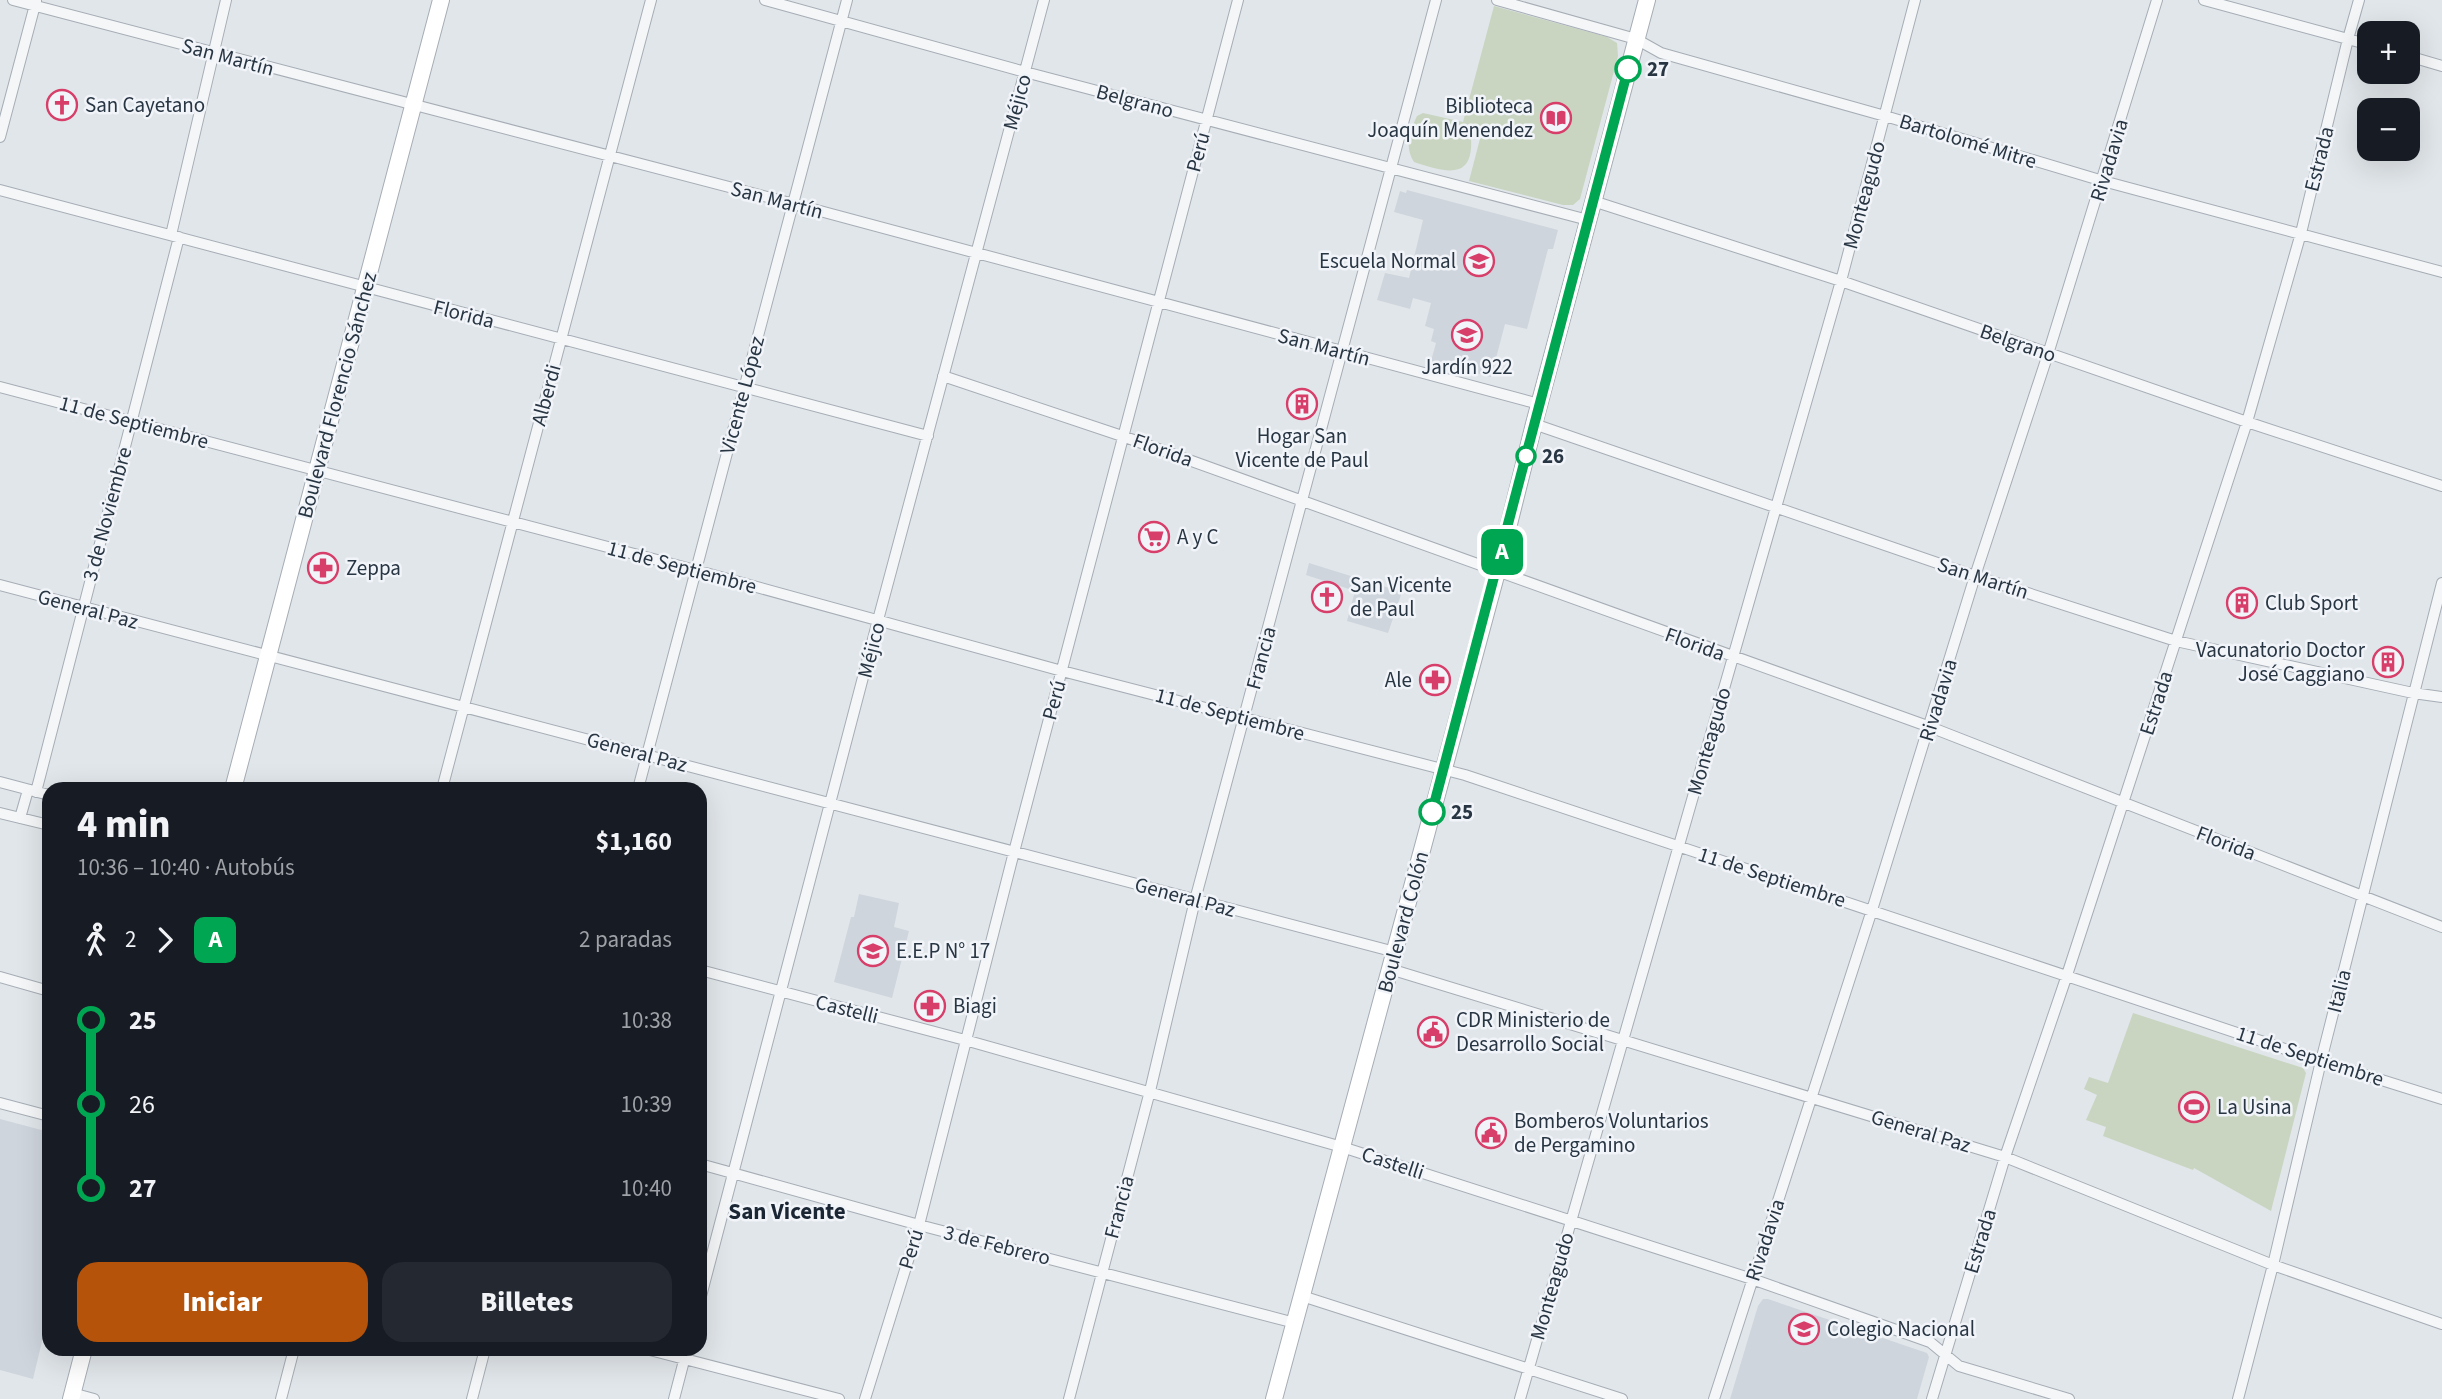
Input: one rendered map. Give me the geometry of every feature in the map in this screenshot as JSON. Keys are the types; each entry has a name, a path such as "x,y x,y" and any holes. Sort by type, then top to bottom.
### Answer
{"main road":[{"name":"Boulevard Florencio Sánchez","path":"235,782 441,0"},
{"path":"1588,220 1647,0"},
{"name":"Boulevard Colón","path":"1274,1399 1497,572 1588,220"},
{"path":"72,1396 82,1356"}],"street":[{"name":"San Martín","path":"13,0 35,3 212,53 794,204 1539,404"},
{"name":"3 de Noviembre","path":"20,818 32,791 131,421 175,236 212,53 226,0"},
{"name":"Alberdi","path":"444,782 651,0"},
{"name":"Belgrano","path":"765,0 1026,72 1588,220"},
{"name":"Vicente López","path":"640,782 847,0"},
{"name":"Méjico","path":"707,1275 1044,0"},
{"name":"Perú","path":"865,1399 919,1225 965,1040 1238,0"},
{"name":"Francia","path":"1069,1399 1150,1091 1195,900 1436,0"},
{"name":"Bartolomé Mitre","path":"1497,0 1636,38 1661,52 2102,181 2442,272"},
{"name":"Monteagudo","path":"1520,1399 1841,281 1915,0"},
{"name":"Rivadavia","path":"1714,1399 1930,727 2157,0"},
{"path":"2204,0 2357,41"},
{"name":"Estrada","path":"1932,1399 2005,1157 2247,422 2301,233 2359,0"},
{"path":"0,137 35,3"},
{"path":"2420,60 2442,66"},
{"name":"Florida","path":"0,190 928,436"},
{"name":"Belgrano","path":"1593,201 1841,281 2247,422 2442,486"},
{"name":"Florida","path":"943,376 1125,436 1930,727 2442,927"},
{"name":"11 de Septiembre","path":"0,387 695,570 1062,671 1465,775 2320,1061 2442,1099"},
{"name":"San Martín","path":"1534,424 1975,576 2176,641 2442,697"},
{"name":"Italia","path":"2238,1399 2273,1265 2320,1061 2442,583"},
{"name":"General Paz","path":"0,585 1395,952"},
{"path":"0,782 42,793"},
{"path":"0,813 42,823"},
{"name":"General Paz","path":"1390,969 2005,1157 2273,1265 2442,1324"},
{"name":"Castelli","path":"707,972 1150,1091 1342,1147 1752,1279 1930,1342 1959,1366 2069,1399"},
{"path":"0,977 42,988"},
{"path":"0,1103 42,1114"},
{"name":"3 de Febrero","path":"707,1166 919,1225 1295,1323"},
{"path":"1302,1296 1622,1399"},
{"path":"281,1399 292,1356"},
{"path":"472,1399 483,1356"},
{"path":"674,1399 685,1356"},
{"path":"692,1356 839,1399"},
{"path":"72,1396 94,1399"}],"shaded area":[{"name":"Escuela Normal","path":"1407,190 1558,230 1553,249 1548,249 1527,329 1505,324 1491,377 1431,361 1436,343 1431,341 1434,329 1425,326 1431,303 1413,298 1410,309 1377,300 1385,273 1409,278 1423,220 1394,212 1400,191 1406,193"},
{"path":"1309,563 1402,592 1388,633 1347,621 1355,591 1306,575"},
{"name":"E.E.P N° 17","path":"859,894 899,903 894,927 909,931 892,998 834,982"},
{"path":"0,1119 42,1130 42,1341 33,1379 0,1370"},
{"name":"Colegio Nacional","path":"1763,1299 1927,1353 1929,1357 1917,1399 1730,1399 1758,1306"}],"green space":[{"path":"1494,6 1607,37 1617,43 1618,56 1580,199 1573,205 1563,205 1469,181 1482,131 1470,128 1470,157 1459,169 1440,169 1414,162 1409,151 1409,139 1417,116 1423,113 1463,122"},
{"name":"La Usina","path":"2133,1013 2303,1068 2306,1073 2271,1211 2194,1168 2193,1170 2103,1136 2106,1127 2086,1120 2097,1095 2084,1089 2089,1077 2108,1083"}],"bus line":[{"name":"A","path":"1432,812 1628,69"}],"place":[{"name":"27","path":"1628,69"},
{"name":"San Cayetano","path":"62,105"},
{"name":"Biblioteca Joaquín Menendez","path":"1556,118"},
{"name":"Escuela Normal","path":"1479,261"},
{"name":"Jardín 922","path":"1467,335"},
{"name":"Hogar San Vicente de Paul","path":"1302,404"},
{"name":"26","path":"1526,456"},
{"name":"A y C","path":"1154,537"},
{"name":"Zeppa","path":"323,568"},
{"name":"San Vicente de Paul","path":"1327,597"},
{"name":"Club Sport","path":"2242,603"},
{"name":"Vacunatorio Doctor José Caggiano","path":"2388,662"},
{"name":"Ale","path":"1435,680"},
{"name":"25","path":"1432,812"},
{"name":"E.E.P N° 17","path":"873,951"},
{"name":"Biagi","path":"930,1006"},
{"name":"CDR Ministerio de Desarrollo Social","path":"1433,1032"},
{"name":"La Usina","path":"2194,1107"},
{"name":"Bomberos Voluntarios de Pergamino","path":"1491,1133"},
{"name":"Colegio Nacional","path":"1804,1329"}],"district":[{"name":"San Vicente","path":"787,1211"}]}
